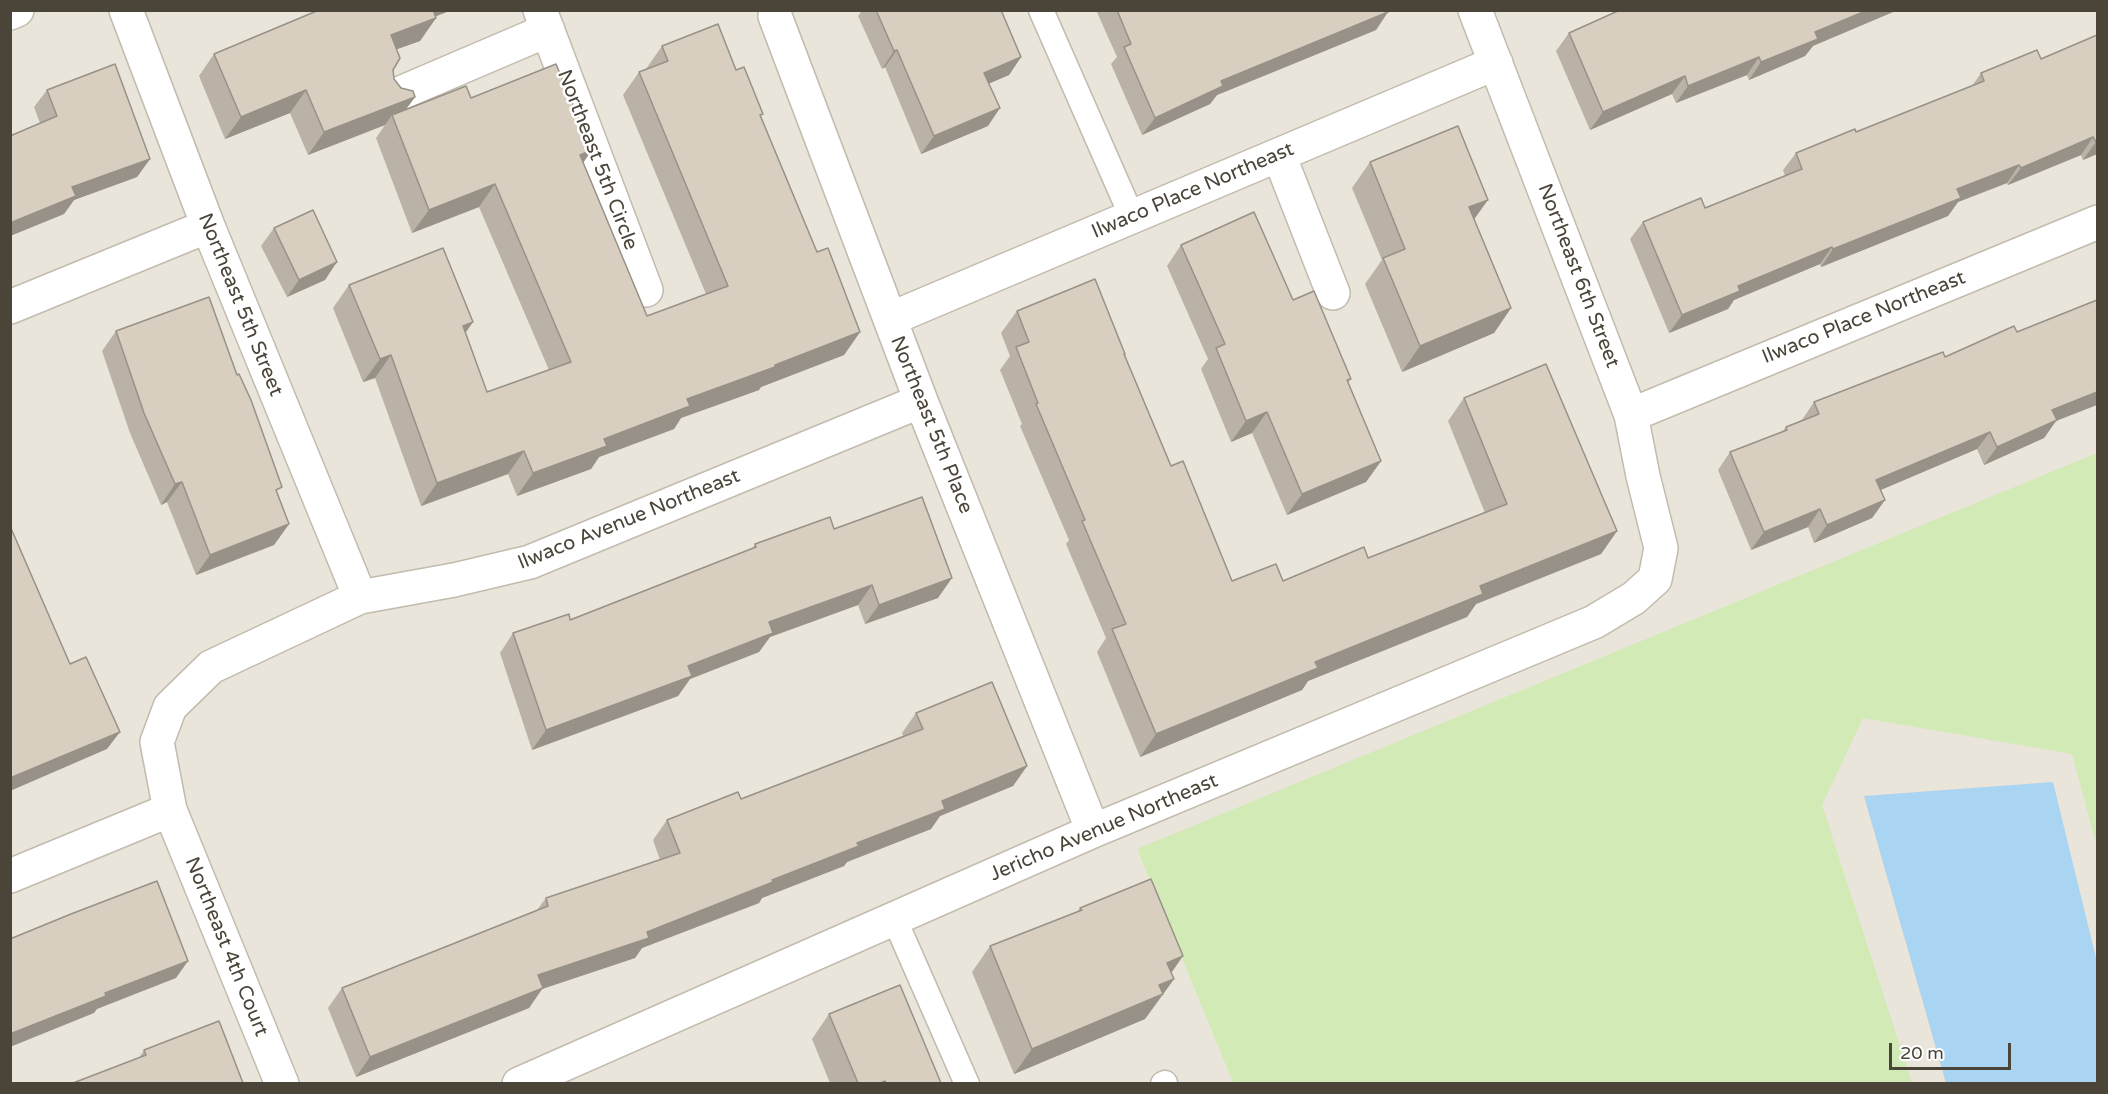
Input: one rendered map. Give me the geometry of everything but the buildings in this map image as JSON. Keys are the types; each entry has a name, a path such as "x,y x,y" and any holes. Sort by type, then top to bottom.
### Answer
{"street":[{"path":"10,13 17,10"},
{"name":"Northeast 5th Street","path":"126,10 208,226 360,597"},
{"name":"Northeast 6th Street","path":"1475,10 1631,414 1642,476 1661,548"},
{"name":"Northeast 5th Place","path":"775,16 921,401 1093,831"},
{"name":"Northeast 5th Circle","path":"396,95 544,20 646,290"},
{"name":"Ilwaco Place Northeast","path":"890,319 1496,63"},
{"path":"1279,155 1333,293"},
{"name":"Ilwaco Place Northeast","path":"1631,414 2097,222"},
{"path":"10,307 208,226"},
{"name":"Ilwaco Avenue Northeast","path":"170,810 157,742 170,707 211,667 360,597 454,580 530,562 921,401"},
{"name":"Jericho Avenue Northeast","path":"519,1083 1093,831 1594,622 1634,598 1655,579 1661,548"},
{"path":"10,876 170,810"},
{"name":"Northeast 4th Court","path":"170,810 282,1083"}],"lane":[{"path":"1041,10 1131,217"},
{"path":"894,918 967,1083"}],"shaded area":[{"path":"10,11 2097,11 2097,1083 1870,1083 1137,849 1233,1083 11,1083"}],"green space":[{"path":"2097,453 2097,847 2072,754 1863,718 1822,805 1912,1083 1233,1083 1137,849"}],"water":[{"path":"2053,782 2097,962 2097,1083 1946,1083 1864,796"}]}
